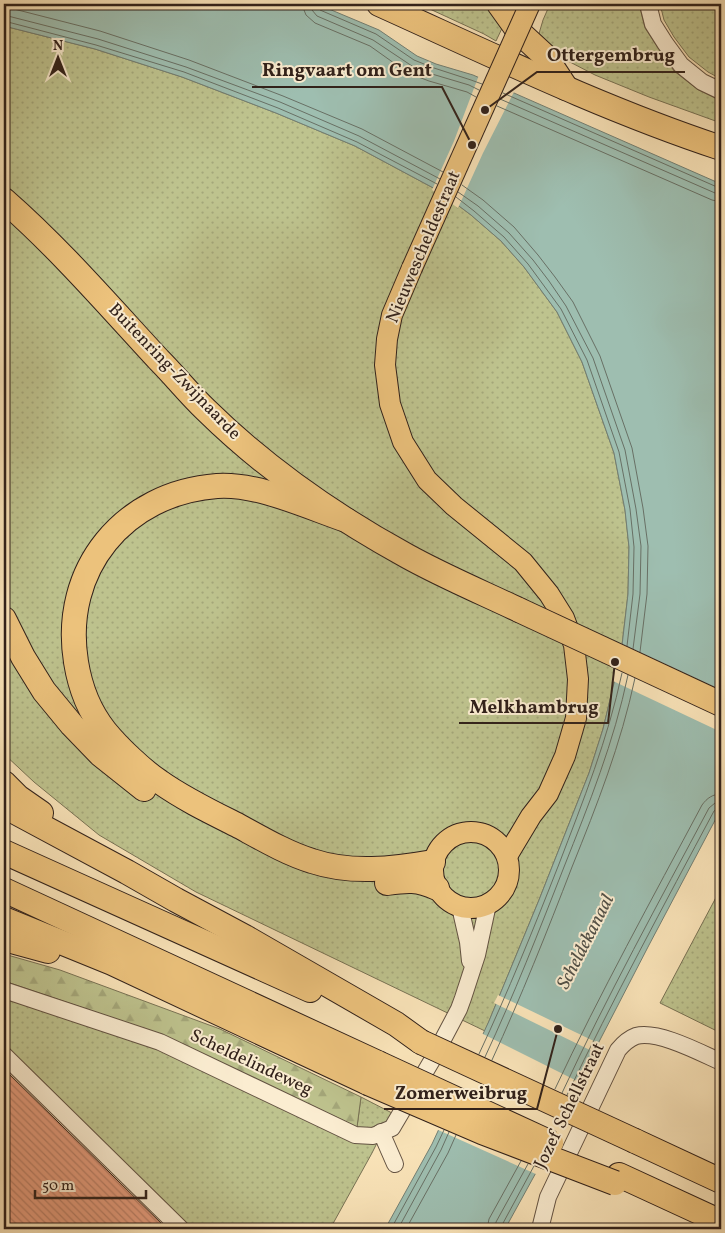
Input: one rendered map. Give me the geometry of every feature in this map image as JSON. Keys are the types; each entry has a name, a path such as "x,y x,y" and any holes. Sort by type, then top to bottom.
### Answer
{"highway":[{"path":"379,4 566,88 676,133 721,148"},
{"path":"499,4 519,32 544,56 566,88"},
{"name":"Buitenring-Zwijnaarde","path":"4,200 91,286 205,410 250,450 308,496 408,556 721,704"},
{"path":"346,520 267,492 240,487 218,486 186,490 154,502 128,519 109,538 92,561 79,589 74,617 73,646 78,678 88,705 105,731 131,758 159,782 212,813 284,850 313,862 335,867 361,870 401,868 433,862"},
{"path":"4,619 23,657 44,691 72,725 106,759 171,807 280,863 322,880 346,884 411,880 424,882 437,888"},
{"path":"4,783 18,797 126,872"},
{"path":"4,806 245,937 395,1027"},
{"path":"4,852 395,1027 721,1180"},
{"path":"4,890 373,1073"},
{"path":"4,919 112,964 226,1016"},
{"path":"4,939 64,956 373,1073 617,1179 713,1218"}],"main road":[{"name":"Nieuwescheldestraat","path":"507,856 531,816 548,794 566,756 576,718 578,680 574,645 564,618 549,594 523,562 454,506 427,480 403,442 390,404 385,364 387,339 392,315 530,4"},
{"name":"Nieuwescheldestraat","path":"491,838 509,830 531,816"},
{"path":"480,833 491,838 501,845 509,865 507,884 502,892 496,899 479,908 470,909 450,903 442,896 432,876 433,862 437,851 445,841 456,834 480,833"}],"street":[{"path":"648,4 653,24 681,65 702,82 721,91"},
{"path":"395,1164 381,1132 392,1128 430,1045 459,1009 477,955 488,904"},
{"path":"460,907 468,942 468,954 472,973"},
{"name":"Scheldelindeweg","path":"4,990 160,1042 355,1135 373,1136 381,1132"},
{"name":"Jozef Schellstraat","path":"540,1229 548,1197 618,1050 625,1042 637,1036 654,1036 670,1040 721,1062"},
{"path":"4,1055 181,1229"}],"green space":[{"path":"419,4 488,4 504,24 496,41"},
{"path":"550,4 639,4 645,28 674,71 697,89 721,101 721,123 595,75 555,52 538,37"},
{"path":"660,4 721,4 721,79 708,72 689,57 664,20"},
{"path":"4,26 95,49 182,77 355,146 439,191 501,241 524,267 557,312 582,362 614,453 625,510 629,547 628,594 621,654 603,729 589,773 485,1031 196,892 99,835 34,782 4,754"},
{"path":"721,888 721,1033 660,1003"},
{"path":"4,954 60,970 220,1029 361,1097 357,1127 163,1035 4,981"},
{"path":"4,981 163,1035 357,1127 361,1097 392,1113 330,1229 190,1229 4,1044"}],"water":[{"name":"Scheldekanaal","path":"4,4 317,4 379,30 417,56 473,75 721,184 721,809 586,1067 538,1169 505,1229 385,1229 432,1144 489,1021 539,900 589,773 603,729 621,654 628,594 629,547 625,510 614,453 582,362 557,312 524,267 501,241 439,191 355,146 182,77 95,49 4,26"}],"pier":[{"path":"479,75 515,90 458,208 432,190 454,141"},
{"path":"620,643 721,690 721,732 613,681"},
{"path":"498,995 600,1044 596,1053 494,1003"},
{"path":"481,1033 581,1083 538,1175 436,1129"}],"building":[{"path":"4,1069 167,1229 4,1229"}],"place":[{"name":"Ottergembrug","path":"485,110"},
{"name":"Ringvaart om Gent","path":"472,145"},
{"name":"Melkhambrug","path":"615,662"},
{"name":"Zomerweibrug","path":"558,1029"}]}
